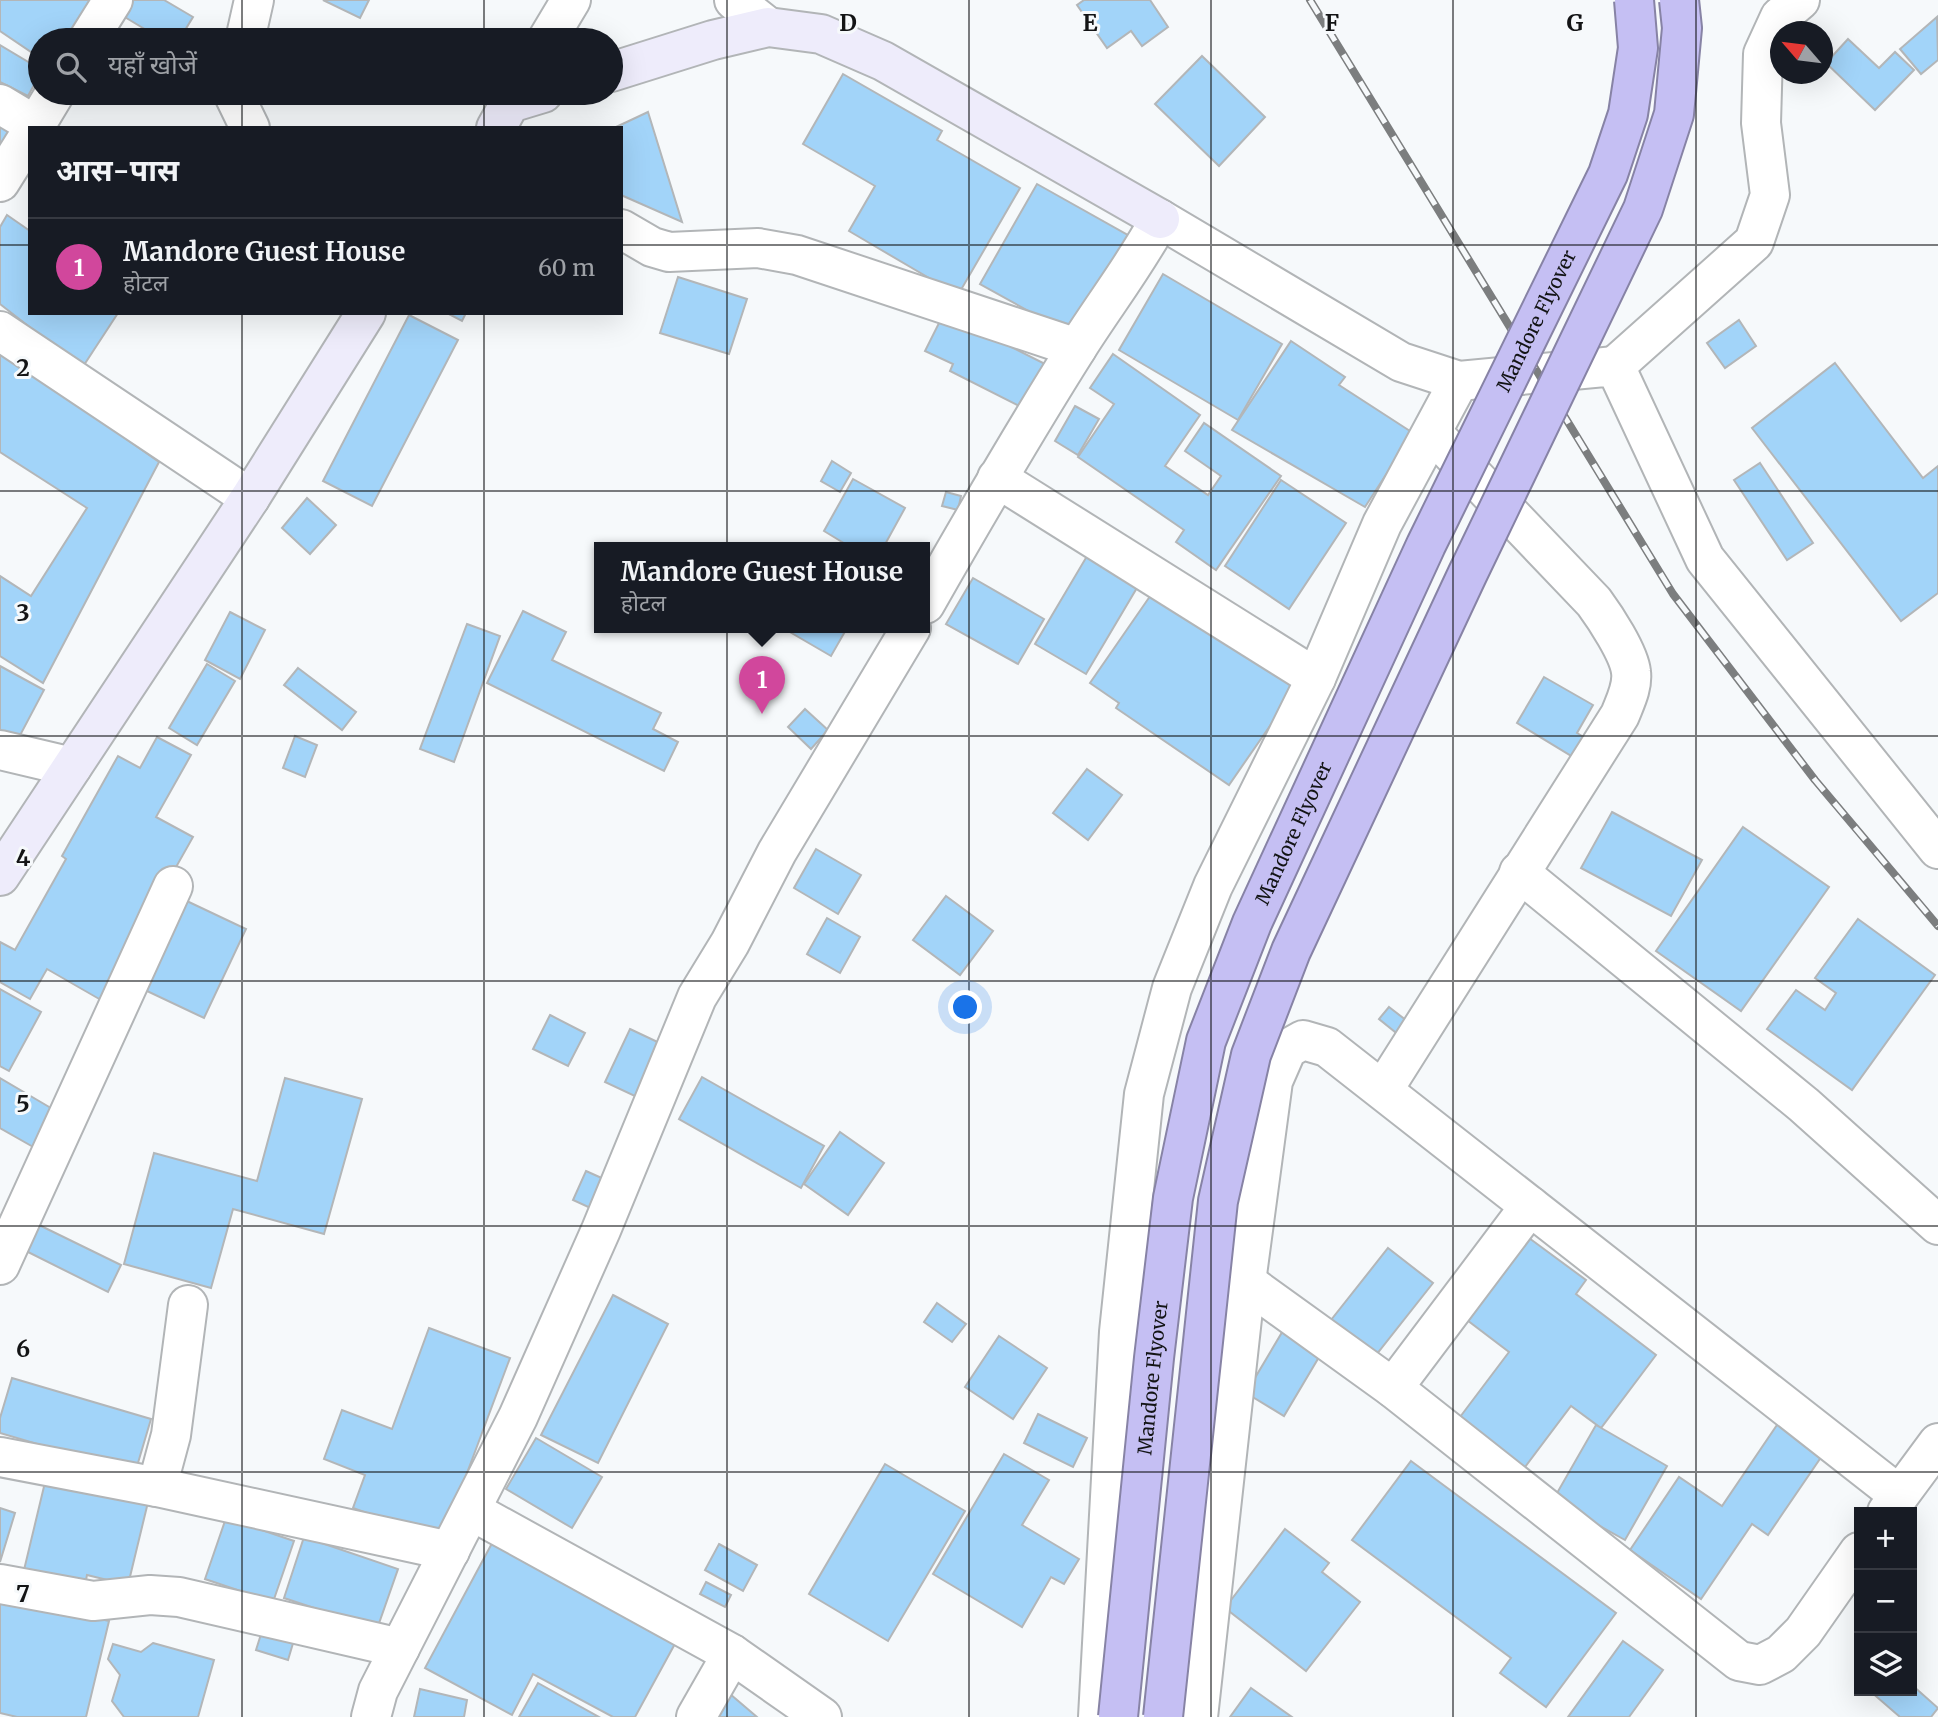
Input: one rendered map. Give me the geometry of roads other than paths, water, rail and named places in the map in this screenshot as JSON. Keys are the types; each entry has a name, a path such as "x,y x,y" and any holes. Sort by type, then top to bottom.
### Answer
{"highway":[{"name":"Mandore Flyover","path":"1118,1717 1173,1198 1206,1041 1252,923 1426,545 1608,174 1628,114 1639,48 1634,0"},
{"path":"1163,1717 1218,1201 1251,1055 1291,951 1643,209 1674,114 1682,28 1679,0"}],"street":[{"path":"96,28 113,0"},
{"path":"247,28 254,0"},
{"path":"554,28 571,0"},
{"path":"734,0 768,27"},
{"path":"623,68 713,40 768,27 821,34 883,61 1160,219 1401,362 1459,382 1615,366 1754,242 1770,195 1761,123 1763,54 1780,17 1800,0"},
{"path":"0,104 29,126"},
{"path":"35,126 48,105"},
{"path":"239,105 249,126"},
{"path":"0,182 28,137"},
{"path":"930,595 997,478 1160,219"},
{"path":"623,230 652,247 669,252 758,248 796,256 1077,348"},
{"path":"0,876 250,498 365,315"},
{"path":"0,331 250,498"},
{"path":"1615,366 1704,559 1938,849"},
{"path":"1098,1717 1119,1332 1144,1094 1172,988 1213,886 1316,678 1382,524 1459,382"},
{"path":"1383,1090 1620,715 1629,691 1631,671 1611,625 1594,602 1433,434"},
{"path":"997,478 1316,678"},
{"path":"371,1717 378,1691 472,1511 559,1327 697,997 730,943 777,852 908,633"},
{"path":"0,750 72,767"},
{"path":"1520,872 1804,1105 1938,1225"},
{"path":"0,1265 173,886"},
{"path":"1199,1717 1246,1282 1273,1081 1287,1049 1303,1040 1327,1047 1383,1090 1530,1206 1893,1504 1938,1443"},
{"path":"1393,1388 1530,1206"},
{"path":"1246,1282 1393,1388 1740,1661 1760,1665 1781,1654 1803,1632 1854,1559"},
{"path":"157,1487 171,1435 188,1305"},
{"path":"0,1457 157,1487 450,1551"},
{"path":"472,1511 732,1654 822,1717"},
{"path":"0,1584 93,1601 150,1595 179,1597 400,1648"},
{"path":"696,1717 732,1654"}],"railway":[{"path":"1310,0 1673,594 1815,780 1938,926"}],"place":[{"name":"Mandore Guest House","path":"762,714"}]}
